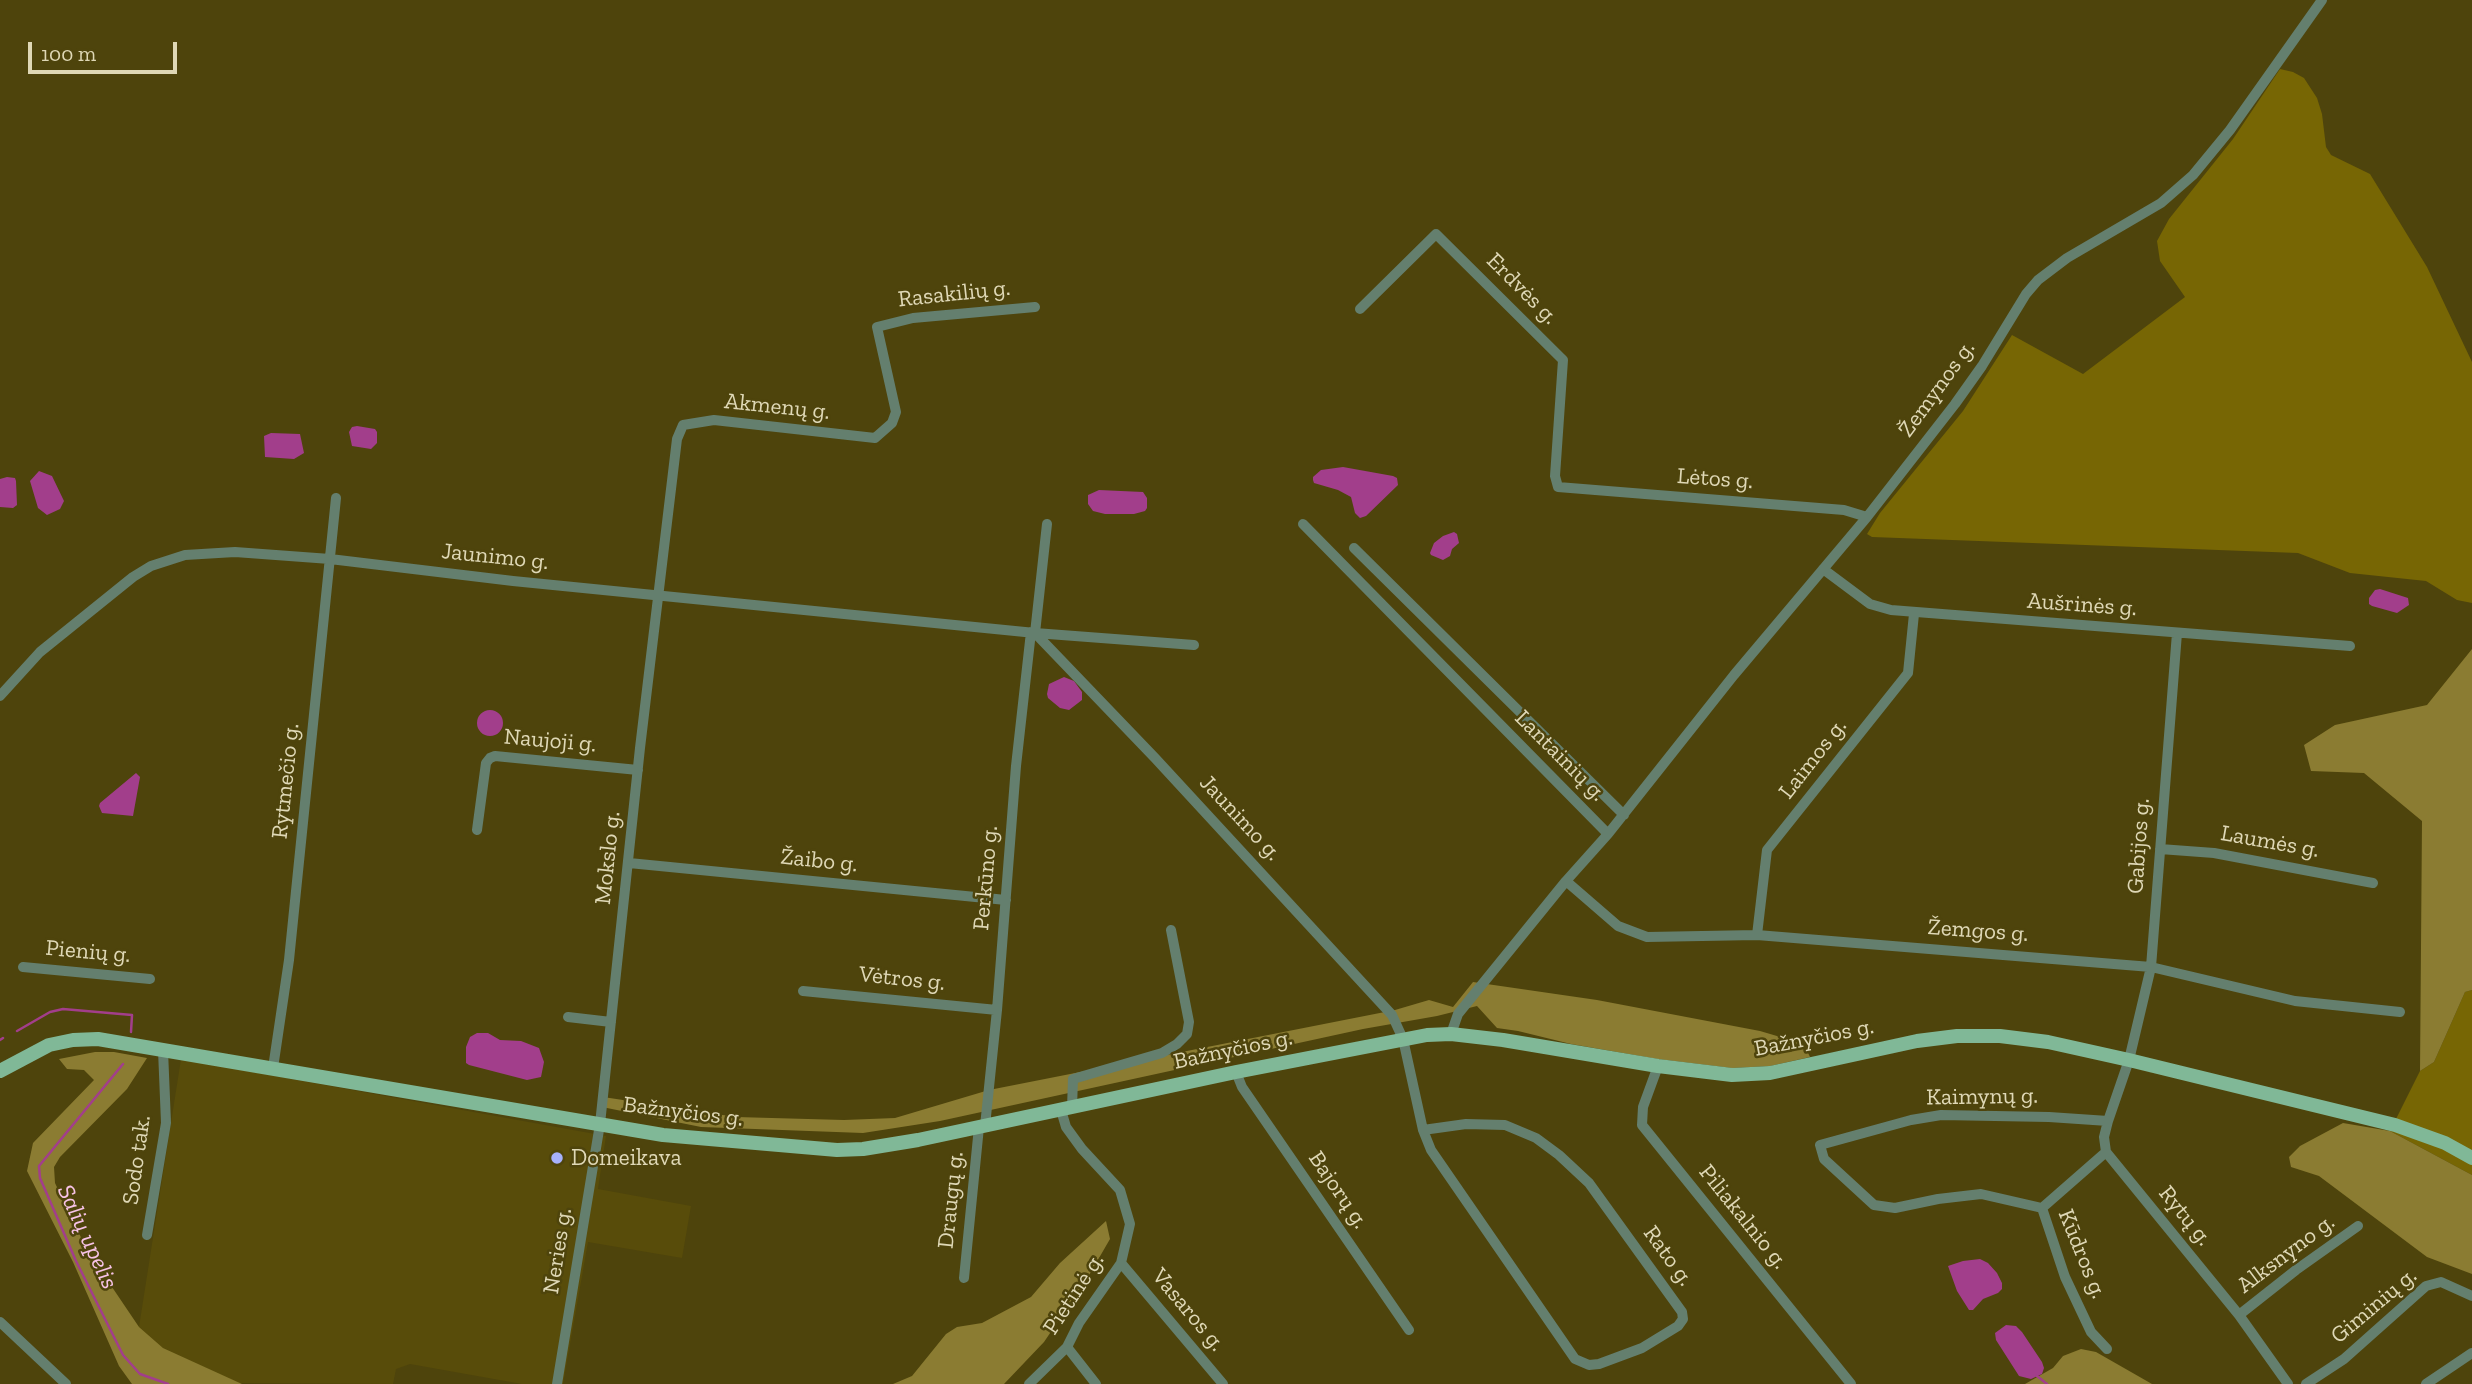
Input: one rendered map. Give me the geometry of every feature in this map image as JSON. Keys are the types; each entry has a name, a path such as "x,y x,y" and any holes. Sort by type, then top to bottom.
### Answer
{"main road":[{"name":"Bažnyčios g.","path":"0,1071 37,1050 73,1040 98,1039 600,1124 710,1140 837,1150 890,1145 982,1127 1402,1038 1451,1034 1732,1075 1770,1073 1917,1041 1957,1036 2000,1036 2048,1042 2129,1060 2395,1125 2445,1143 2472,1158"}],"street":[{"name":"Žemynos g.","path":"1608,834 1734,676 1867,517 1955,404 2026,294 2038,280 2067,258 2161,203 2193,175 2230,130 2322,0"},
{"name":"Erdvės g.","path":"1360,309 1436,234 1563,360 1555,476 1558,487"},
{"name":"Rasakilių g.","path":"877,327 913,318 1035,307"},
{"name":"Akmenų g.","path":"658,596 674,455 683,425 714,420 875,438 892,423 895,412 877,327"},
{"name":"Lėtos g.","path":"1558,487 1844,510 1867,517"},
{"name":"Rytmečio g.","path":"273,1068 289,960 336,498"},
{"name":"Perkūno g.","path":"982,1127 997,1010 1016,766 1047,524"},
{"name":"Lantainių g.","path":"1303,524 1608,834 1566,881 1458,1014 1451,1034"},
{"path":"1354,548 1624,815"},
{"name":"Jaunimo g.","path":"0,696 40,652 117,588 151,566 185,555 235,552 330,559 658,596 1033,633 1194,645"},
{"name":"Aušrinės g.","path":"1823,569 1870,604 1914,614 2350,646"},
{"name":"Mokslo g.","path":"600,1124 658,596"},
{"name":"Laimos g.","path":"1758,935 1768,850 1908,673 1914,614"},
{"name":"Jaunimo g.","path":"1033,633 1155,758 1384,1004 1398,1025 1402,1038"},
{"name":"Gabijos g.","path":"2129,1060 2151,967 2177,633"},
{"name":"Naujoji g.","path":"477,830 486,763 495,756 638,770"},
{"name":"Laumės g.","path":"2160,849 2214,853 2373,883"},
{"name":"Žaibo g.","path":"629,863 1006,900"},
{"name":"Žemgos g.","path":"1566,881 1618,926 1647,937 1758,935 2151,967 2295,1001 2400,1012"},
{"path":"1067,1109 1073,1079 1162,1052 1177,1044 1186,1034 1189,1022 1171,930"},
{"name":"Pienių g.","path":"23,967 150,979"},
{"name":"Vėtros g.","path":"803,990 997,1010"},
{"path":"568,1017 611,1022"},
{"name":"Rato g.","path":"1402,1038 1423,1130 1441,1167 1575,1359 1589,1365 1600,1364 1642,1348 1678,1326 1682,1312 1589,1183 1559,1155 1536,1138 1506,1125 1466,1124 1423,1130"},
{"name":"Sodo tak.","path":"147,1235 166,1123 163,1050"},
{"path":"2042,1208 2106,1152 2104,1137 2108,1121 2129,1060"},
{"name":"Piliakalnio g.","path":"1658,1066 1643,1107 1642,1125 1851,1384"},
{"name":"Bajorų g.","path":"1236,1072 1242,1087 1409,1330"},
{"name":"Pietinė g.","path":"1030,1384 1067,1347 1079,1323 1121,1263 1130,1224 1120,1190 1066,1127 1067,1109"},
{"name":"Kaimynų g.","path":"1845,1180 1824,1159 1820,1145 1911,1120 1941,1115 2108,1121"},
{"name":"Neries g.","path":"558,1384 600,1124"},
{"name":"Draugų g.","path":"964,1278 982,1127"},
{"name":"Rytų g.","path":"2106,1152 2239,1315 2288,1384"},
{"name":"Kūdros g.","path":"1845,1180 1874,1205 1895,1208 1981,1194 2042,1208 2065,1277 2091,1332 2107,1349"},
{"name":"Alksnyno g.","path":"2239,1315 2358,1226"},
{"name":"Vasaros g.","path":"1121,1263 1223,1384"},
{"name":"Giminių g.","path":"2306,1384 2344,1359 2426,1286 2441,1282 2472,1296"},
{"path":"0,1322 66,1384"},
{"path":"1067,1347 1096,1384"},
{"path":"2426,1384 2472,1353"}],"shaded area":[{"path":"2280,69 2304,78 2317,98 2326,147 2331,155 2370,174 2427,267 2472,362 2472,603 2457,600 2426,581 2350,573 2298,553 1872,537 1867,534 1880,513 1963,411 2012,335 2083,374 2185,297 2160,261 2157,241 2169,219 2233,139"},
{"path":"352,427 375,429 377,432 377,443 371,449 352,446 349,432"},
{"path":"271,433 300,434 304,453 294,459 265,457 264,436"},
{"path":"1343,467 1393,476 1397,478 1398,485 1366,516 1360,518 1355,513 1351,497 1314,483 1313,477 1321,470"},
{"path":"39,471 52,476 64,501 60,509 47,515 38,508 30,481"},
{"path":"15,478 16,481 17,505 13,508 0,507 0,479"},
{"path":"1099,490 1143,492 1147,498 1147,508 1134,514 1105,514 1093,511 1088,504 1088,495"},
{"path":"1454,532 1459,543 1452,549 1450,556 1443,560 1431,555 1434,543"},
{"path":"2380,589 2408,598 2409,605 2397,613 2372,606 2369,604 2369,598 2375,590"},
{"path":"2472,649 2472,990 2465,992 2434,1062 2420,1071 2422,821 2364,773 2311,771 2304,745 2335,725 2427,705"},
{"path":"1064,677 1074,681 1082,692 1082,700 1069,710 1060,708 1047,694 1049,684"},
{"path":"490,710 499,714 503,723 499,732 490,736 481,732 477,723 481,714"},
{"path":"136,773 140,777 133,816 102,813 100,803"},
{"path":"1473,982 1597,1000 1760,1031 1804,1044 1810,1057 1770,1066 1732,1068 1658,1059 1497,1028 1477,1006 940,1121 863,1133 701,1127 602,1107 603,1097 736,1117 844,1120 895,1118 989,1090 1395,1010 1429,1000 1453,1007"},
{"path":"2472,990 2472,1175 2390,1131 2420,1071 2434,1062 2465,992"},
{"path":"477,1033 488,1033 500,1040 521,1041 539,1048 544,1062 541,1077 527,1080 466,1063 466,1047 470,1037"},
{"path":"95,1052 114,1052 147,1058 127,1089 60,1157 54,1167 55,1183 87,1250 139,1327 163,1348 242,1384 132,1384 119,1366 73,1262 27,1171 33,1143 94,1080 84,1070 67,1069 59,1059"},
{"path":"181,1059 606,1136 598,1189 691,1206 682,1258 588,1242 563,1384 522,1384 410,1364 396,1369 393,1384 239,1383 163,1348 139,1327"},
{"path":"2343,1123 2390,1131 2472,1175 2472,1274 2427,1257 2319,1176 2291,1167 2289,1157 2300,1146"},
{"path":"1106,1221 1110,1239 1088,1277 1044,1342 1004,1384 893,1384 912,1376 946,1334 957,1327 982,1323 1031,1297 1060,1263"},
{"path":"1980,1259 1997,1273 2002,1289 1983,1299 1973,1310 1969,1310 1957,1291 1948,1266"},
{"path":"2006,1325 2016,1326 2022,1332 2042,1362 2042,1374 2031,1379 2019,1376 1996,1340 1995,1333"},
{"path":"2081,1349 2096,1352 2152,1384 2025,1384 2053,1368 2063,1356"}],"waterway":[{"name":"Salių upelis","path":"17,1031 50,1012 63,1009 132,1015 131,1032"},
{"name":"Salių upelis","path":"123,1064 39,1166 40,1178 76,1261 123,1355 140,1374 168,1384"},
{"path":"2037,1376 2047,1384"}],"place":[{"name":"Domeikava","path":"557,1158"}]}
